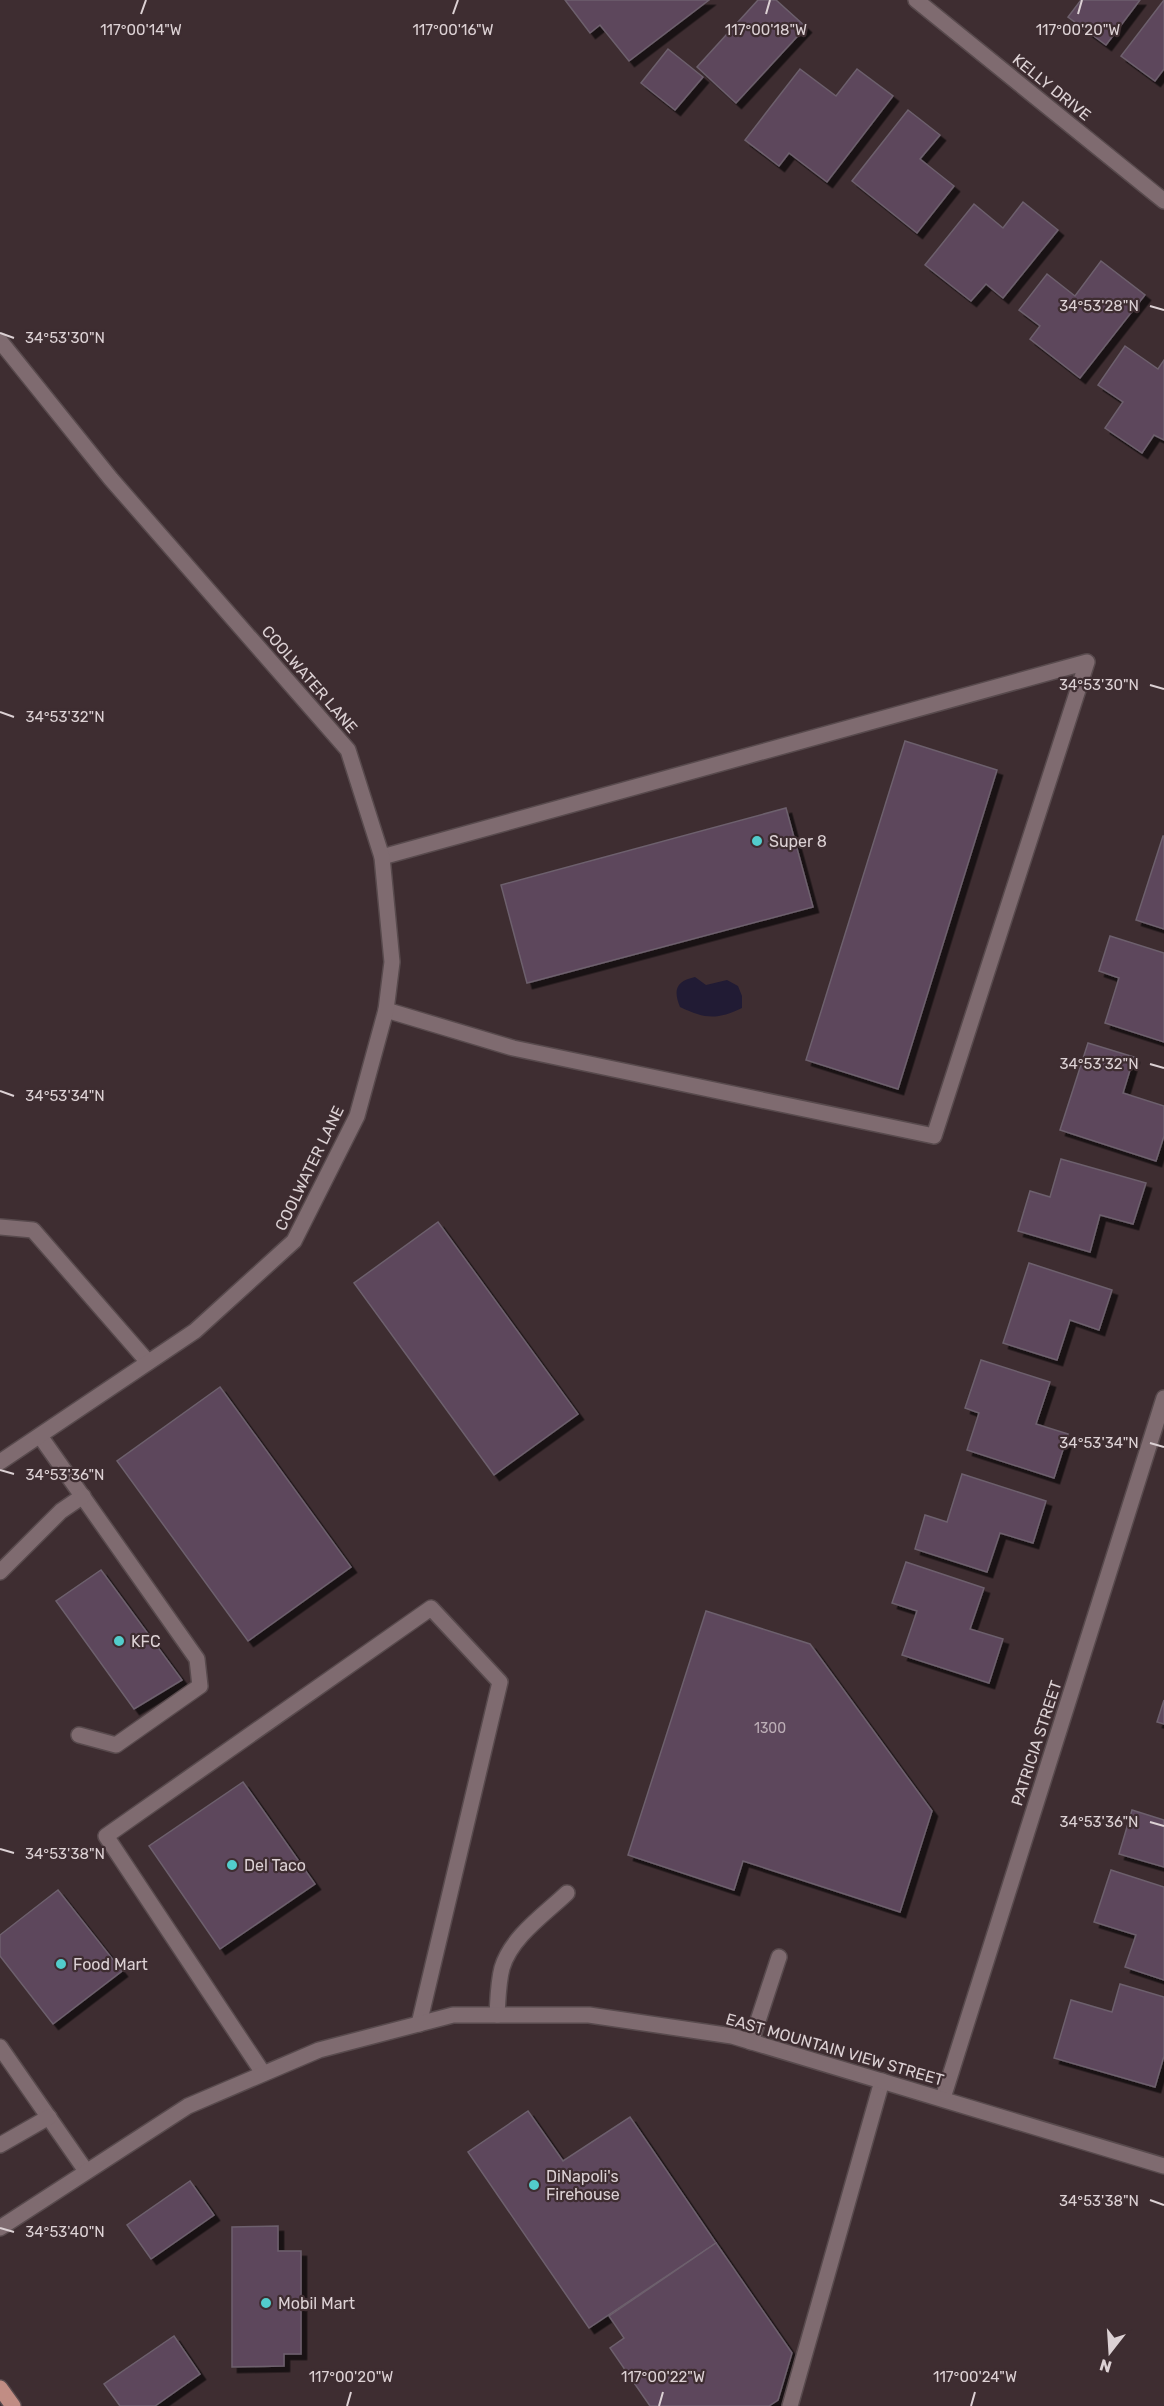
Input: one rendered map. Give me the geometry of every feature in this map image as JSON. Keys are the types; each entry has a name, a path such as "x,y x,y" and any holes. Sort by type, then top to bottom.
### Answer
{"main road":[{"path":"0,2388 13,2406"}],"street":[{"name":"KELLY DRIVE","path":"916,0 1164,201"},
{"name":"COOLWATER LANE","path":"0,341 111,479 348,750 382,857 392,962 386,1010 357,1116 294,1241 195,1331 0,1462"},
{"path":"382,857 1087,662 934,1136 513,1048 386,1010"},
{"path":"0,1227 33,1230 148,1362"},
{"name":"PATRICIA STREET","path":"943,2098 1164,1398"},
{"path":"39,1436 197,1659 200,1686 116,1744 79,1736"},
{"path":"0,1572 61,1511 83,1496"},
{"path":"263,2073 106,1836 431,1608 500,1682 419,2024"},
{"path":"497,2015 506,1956 516,1941 567,1893"},
{"path":"752,2042 779,1957"},
{"name":"EAST MOUNTAIN VIEW STREET","path":"0,2228 188,2106 319,2050 453,2015 590,2015 732,2036 1164,2166"},
{"path":"0,2047 87,2171"},
{"path":"790,2406 882,2080"},
{"path":"0,2145 49,2117"}],"shaded area":[{"path":"695,977 706,985 727,980 738,986 742,996 742,1008 725,1015 704,1016 680,1007 677,996 678,987 684,981"}],"building":[{"path":"565,0 709,0 629,61 600,25 590,33"},
{"path":"758,0 776,0 806,27 736,103 697,67"},
{"path":"1081,0 1140,0 1106,45 1068,17"},
{"path":"1164,0 1164,69 1155,81 1121,56"},
{"path":"668,49 703,77 675,110 641,83"},
{"path":"800,69 836,96 857,69 893,96 827,182 789,153 779,166 745,140"},
{"path":"908,110 940,135 920,159 954,186 917,233 852,181"},
{"path":"1023,202 1058,230 1003,298 986,284 971,301 925,265 974,204 1003,228"},
{"path":"1101,261 1145,295 1080,378 1030,339 1040,326 1019,310 1047,274 1075,296"},
{"path":"1125,346 1158,369 1164,360 1164,440 1154,435 1142,453 1105,428 1123,402 1098,385"},
{"path":"905,741 997,770 898,1089 806,1060"},
{"path":"786,808 813,907 527,983 501,885"},
{"path":"1164,836 1164,929 1136,920"},
{"path":"1110,936 1164,953 1164,1042 1105,1023 1119,978 1099,971"},
{"path":"1088,1043 1134,1057 1123,1093 1164,1106 1164,1136 1156,1161 1060,1130"},
{"path":"1061,1159 1146,1183 1133,1224 1100,1215 1090,1252 1018,1231 1030,1191 1050,1197"},
{"path":"438,1222 578,1414 494,1475 354,1283"},
{"path":"1029,1263 1112,1290 1099,1330 1070,1320 1057,1360 1003,1343"},
{"path":"981,1360 1050,1382 1036,1424 1068,1434 1054,1478 967,1450 979,1413 965,1408"},
{"path":"220,1387 351,1567 248,1641 117,1461"},
{"path":"962,1474 1046,1501 1033,1543 1000,1533 987,1572 915,1549 925,1515 947,1522"},
{"path":"906,1562 984,1588 970,1629 1003,1639 989,1683 902,1655 917,1611 892,1603"},
{"name":"KFC","path":"101,1570 182,1680 134,1709 56,1601"},
{"path":"706,1611 810,1644 932,1811 900,1912 743,1861 734,1890 628,1855"},
{"path":"1164,1700 1164,1724 1157,1722"},
{"name":"Del Taco","path":"243,1782 315,1884 220,1949 149,1846"},
{"path":"1132,1810 1164,1820 1164,1867 1119,1854"},
{"path":"1111,1870 1164,1887 1164,1980 1125,1967 1136,1935 1094,1922"},
{"name":"Food Mart","path":"58,1890 122,1971 53,2024 0,1956 0,1935"},
{"path":"1120,1984 1164,1997 1164,2056 1155,2087 1054,2058 1071,2000 1112,2012"},
{"path":"528,2111 563,2161 630,2117 716,2243 589,2328 468,2152"},
{"path":"190,2181 214,2215 151,2259 127,2225"},
{"name":"Mobil Mart","path":"278,2226 278,2251 301,2251 301,2354 284,2354 284,2366 232,2367 232,2227"},
{"path":"716,2243 792,2353 778,2400 769,2406 650,2406 610,2348 624,2338 609,2316"},
{"path":"174,2336 200,2374 155,2406 120,2406 104,2384"}],"place":[{"name":"Super 8","path":"757,841"},
{"name":"KFC","path":"119,1641"},
{"name":"Del Taco","path":"232,1865"},
{"name":"Food Mart","path":"61,1964"},
{"name":"DiNapoli's Firehouse","path":"534,2185"},
{"name":"Mobil Mart","path":"266,2303"}]}
